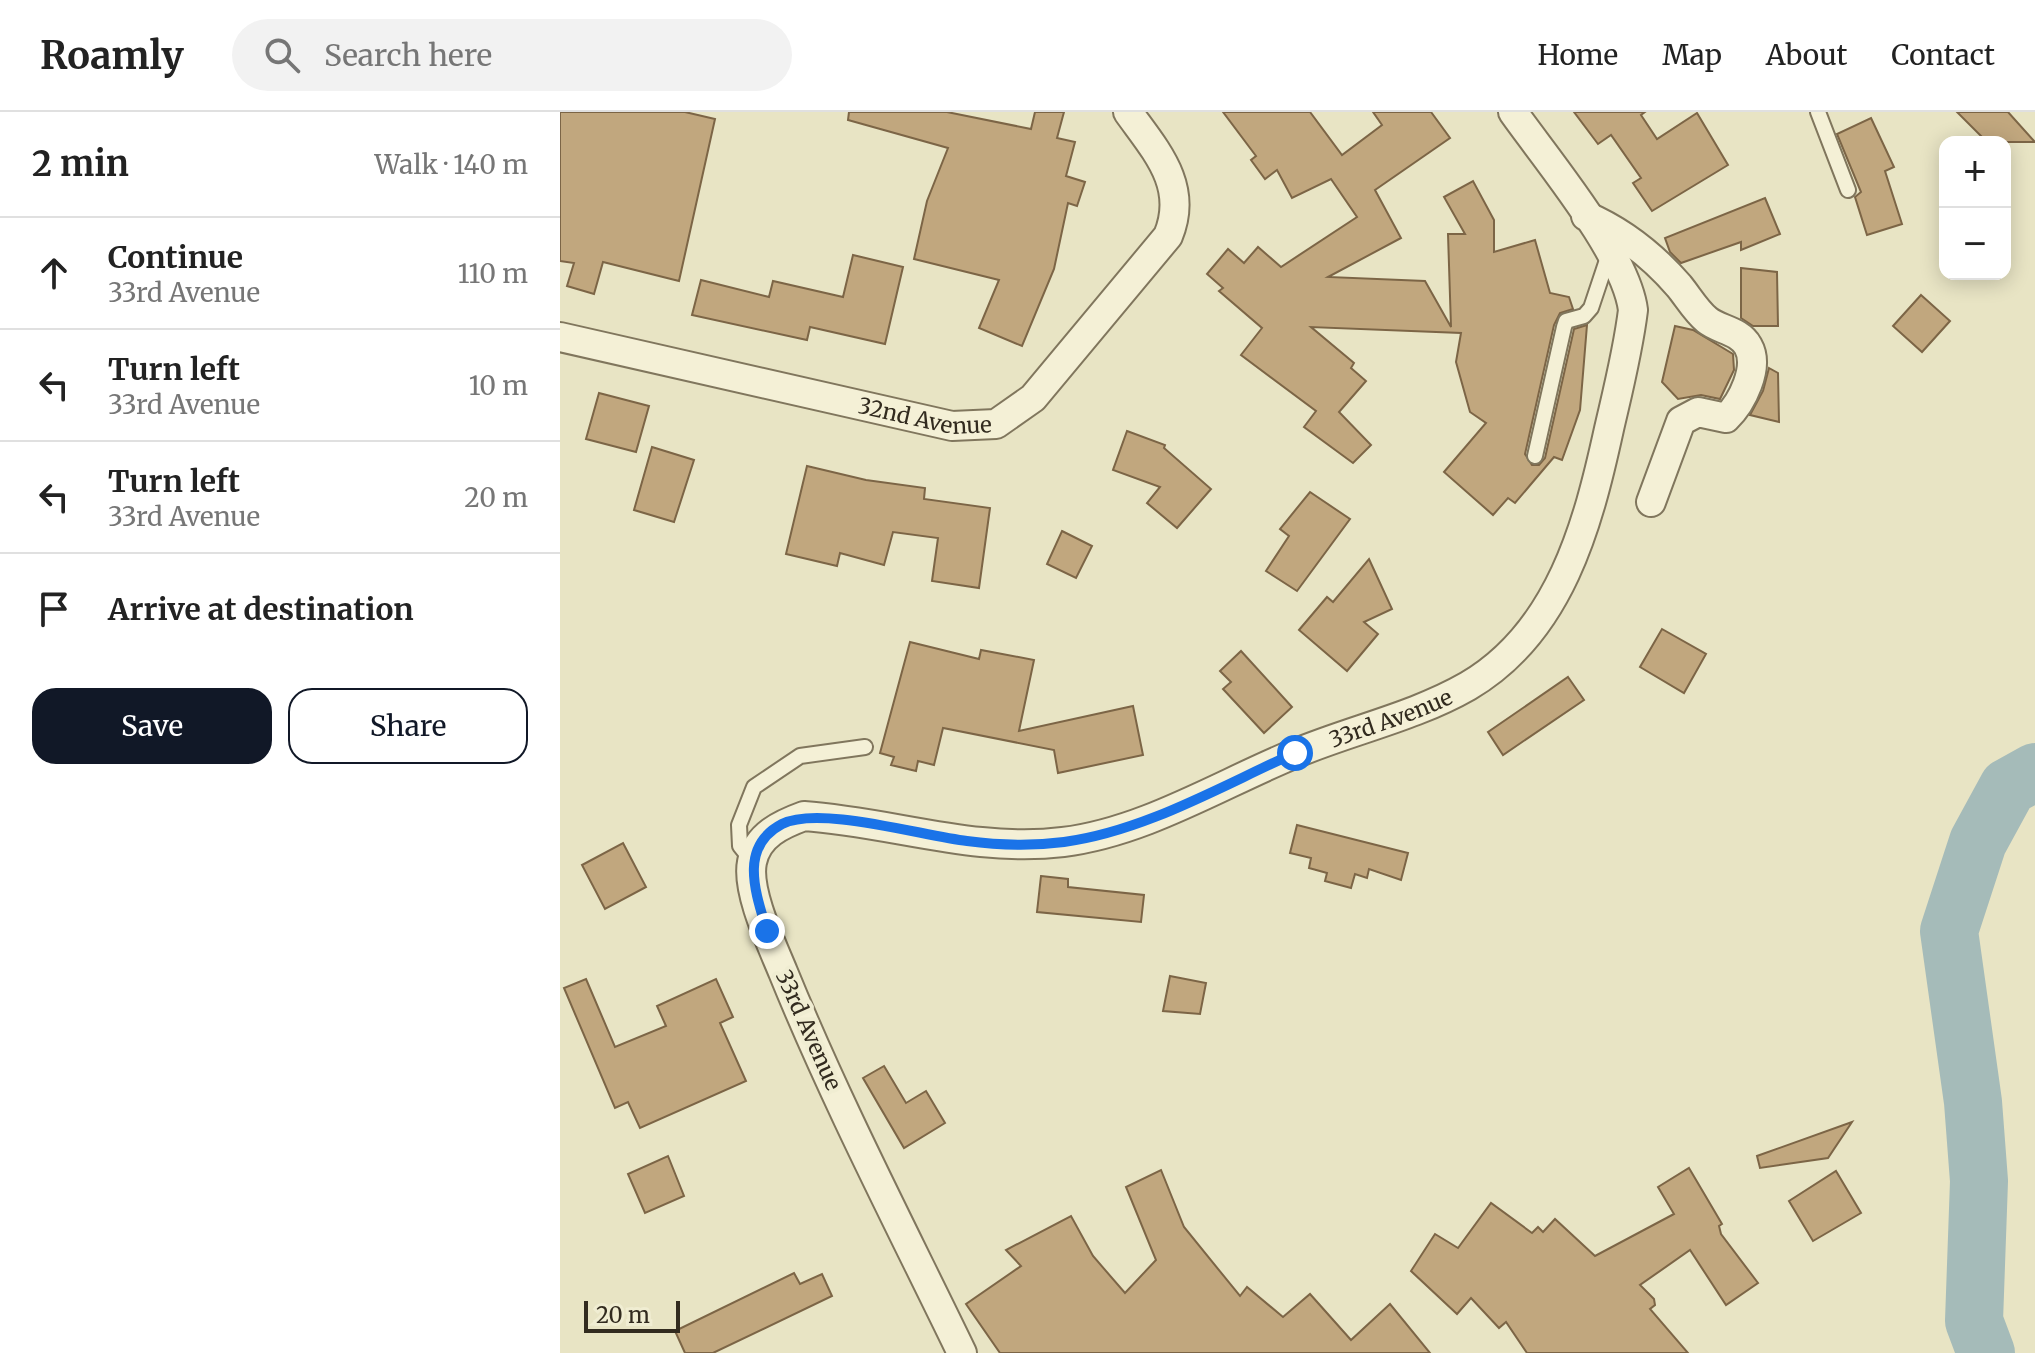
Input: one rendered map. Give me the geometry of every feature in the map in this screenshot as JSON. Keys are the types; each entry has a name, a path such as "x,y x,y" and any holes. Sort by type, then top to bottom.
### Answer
{"street":[{"name":"32nd Avenue","path":"560,337 952,426 996,424 1033,398 1168,236 1175,220 1175,186 1165,164 1128,112"},
{"name":"33rd Avenue","path":"962,1353 811,1040 767,931 753,881 752,861 764,838 782,824 804,816 969,841 1062,842 1104,834 1143,821 1295,753 1430,704 1495,668 1523,640 1565,577 1590,514 1633,310 1631,295 1586,216 1513,112"},
{"path":"1586,216 1632,241 1678,285 1709,322 1735,333 1747,343 1752,355 1744,398 1726,418 1698,412 1681,421 1651,502"}],"lane":[{"path":"1818,112 1848,190"},
{"path":"1535,456 1566,321 1584,316 1591,308 1609,254"},
{"path":"752,861 740,846 739,825 754,787 800,756 865,747"}],"building":[{"path":"560,112 685,112 715,119 679,281 603,262 594,294 567,286 574,263 560,261"},
{"path":"849,112 947,112 1031,129 1035,112 1064,112 1057,138 1075,142 1066,176 1085,182 1077,206 1068,203 1054,269 1022,346 979,328 999,280 914,259 927,201 948,148 848,120"},
{"path":"1223,112 1310,112 1342,155 1382,125 1373,112 1431,112 1450,138 1375,190 1401,238 1328,277 1425,281 1451,327 1448,234 1465,234 1444,197 1473,181 1494,220 1494,252 1535,240 1550,293 1569,297 1573,309 1560,313 1554,325 1525,454 1532,465 1539,465 1545,458 1574,329 1587,325 1580,410 1562,460 1554,457 1515,503 1508,498 1493,515 1444,472 1486,423 1470,412 1456,362 1461,333 1311,327 1354,363 1351,368 1366,381 1339,412 1371,445 1353,463 1304,427 1316,411 1241,355 1262,328 1219,291 1223,288 1207,274 1228,249 1244,263 1258,247 1281,267 1357,217 1331,179 1292,198 1277,170 1265,179 1251,160 1256,156"},
{"path":"1574,112 1645,112 1641,115 1657,139 1697,113 1728,165 1652,211 1633,183 1641,178 1611,135 1598,144"},
{"path":"1957,112 2008,112 2035,142 2011,142 2011,136 1981,136"},
{"path":"1871,118 1894,167 1885,171 1902,224 1867,235 1855,197 1861,192 1837,134"},
{"path":"1765,198 1780,234 1741,250 1741,242 1681,263 1670,252 1665,238"},
{"path":"853,255 903,267 885,344 810,327 807,340 692,315 701,280 769,297 773,281 843,297"},
{"path":"1741,268 1777,272 1778,326 1753,326 1741,318"},
{"path":"1921,295 1950,321 1922,352 1893,326"},
{"path":"1675,326 1693,330 1733,354 1734,370 1720,399 1701,395 1678,399 1662,382"},
{"path":"1769,368 1778,373 1779,422 1750,415 1763,391"},
{"path":"599,393 649,406 636,452 586,439"},
{"path":"1127,431 1165,445 1164,448 1211,489 1177,528 1147,503 1160,487 1113,470"},
{"path":"652,447 694,460 674,522 634,510"},
{"path":"807,466 866,480 925,488 924,499 990,508 979,588 932,581 938,538 893,532 884,565 840,553 837,566 786,554"},
{"path":"1310,492 1350,519 1297,591 1266,571 1289,536 1280,529"},
{"path":"1062,531 1092,546 1076,578 1047,564"},
{"path":"1369,559 1392,609 1364,622 1378,634 1347,671 1299,630 1327,597 1333,602"},
{"path":"1662,629 1706,654 1684,693 1640,667"},
{"path":"910,642 979,659 981,650 1034,660 1019,731 1133,706 1143,755 1058,773 1054,750 943,728 934,765 918,761 916,771 891,765 894,757 880,753"},
{"path":"1241,651 1292,707 1264,733 1223,689 1231,682 1220,671"},
{"path":"1568,677 1584,700 1503,755 1488,732"},
{"path":"1297,825 1408,853 1401,880 1369,869 1367,878 1355,874 1351,888 1325,881 1327,873 1309,868 1311,858 1290,853"},
{"path":"623,843 646,887 605,909 582,865"},
{"path":"1041,876 1068,879 1068,887 1144,895 1141,922 1037,912"},
{"path":"1170,976 1206,983 1200,1014 1163,1011"},
{"path":"586,979 615,1047 666,1026 657,1006 716,979 733,1017 720,1023 746,1081 640,1128 628,1102 615,1108 564,988"},
{"path":"884,1066 906,1103 926,1091 945,1123 904,1148 863,1078"},
{"path":"1852,1122 1828,1158 1760,1168 1757,1156"},
{"path":"668,1156 684,1196 645,1213 628,1174"},
{"path":"1689,1168 1722,1224 1719,1226 1721,1234 1758,1283 1726,1305 1690,1250 1640,1285 1654,1299 1655,1305 1650,1309 1688,1353 1527,1353 1506,1322 1499,1328 1471,1298 1457,1314 1411,1271 1435,1234 1458,1248 1491,1203 1532,1233 1538,1227 1543,1232 1555,1219 1595,1256 1674,1214 1658,1187"},
{"path":"1161,1170 1184,1227 1240,1296 1247,1287 1283,1317 1310,1294 1351,1340 1390,1304 1430,1353 1000,1353 966,1304 1021,1266 1006,1250 1071,1216 1093,1256 1125,1293 1156,1260 1126,1187"},
{"path":"1836,1171 1861,1213 1813,1241 1789,1201"},
{"path":"794,1273 800,1284 822,1274 832,1296 713,1353 685,1353 675,1331"}],"waterway":[{"path":"1986,1353 1974,1321 1979,1181 1973,1102 1949,931 1978,842 2008,787 2035,772"}],"route":[{"path":"767,931 753,881 752,861 764,838 782,824 804,816 969,841 1062,842 1104,834 1143,821 1295,753"}]}
